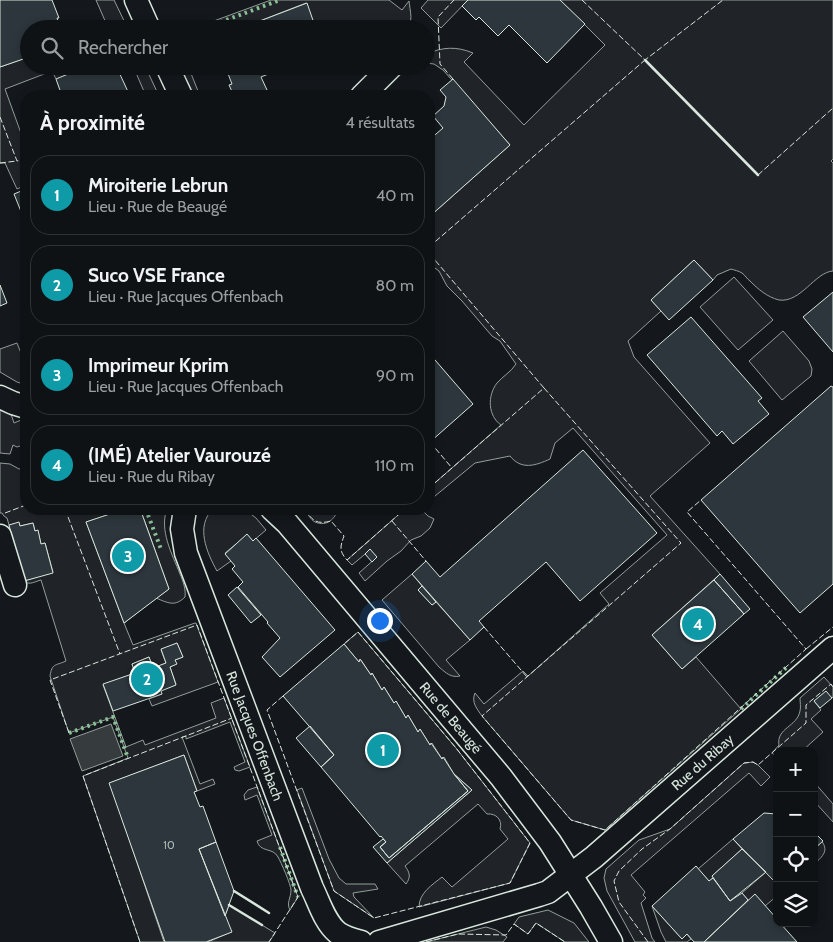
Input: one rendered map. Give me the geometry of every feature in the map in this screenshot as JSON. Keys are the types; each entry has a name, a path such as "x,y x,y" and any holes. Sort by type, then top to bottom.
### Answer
{"street":[{"path":"136,0 145,20"},
{"path":"171,75 178,90"},
{"path":"368,90 383,75"},
{"path":"0,396 20,405"},
{"name":"Rue Jacques Offenbach","path":"184,515 182,529 186,553 312,888 328,920 337,932 337,938 346,937 361,942"},
{"name":"Rue de Beaugé","path":"278,515 501,777 550,842 611,942"},
{"path":"0,536 15,585"},
{"name":"Rue du Ribay","path":"570,875 594,857 833,648"},
{"path":"379,942 548,892 570,875"}],"shaded area":[{"path":"96,0 114,0 124,20 105,20"},
{"path":"271,0 389,0 402,10 409,1 411,13 411,20 313,20 306,3 262,20 217,20"},
{"path":"428,0 468,0 441,28 421,8"},
{"path":"560,0 833,0 833,159 831,161 833,163 833,271 820,276 794,297 787,300 779,300 763,292 741,272 731,269 717,275 713,280 694,260 651,300 661,311 628,341 634,357 710,443 650,496 720,574 652,635 682,669 696,657 741,709 605,830 571,820 482,716 475,705 474,696 475,693 484,704 523,671 528,676 609,604 600,593 667,535 573,428 555,443 550,459 534,465 524,465 510,456 475,463 435,496 435,483 501,425 493,416 490,400 497,383 516,364 500,341 492,336 447,286 439,271 435,268 435,212 510,145 443,70 435,65 435,51 449,48 473,53 464,62 524,125 605,45"},
{"path":"20,60 20,75 42,75 5,89 20,130 20,188 17,189 5,163 0,163 0,67"},
{"path":"54,75 66,75 56,79"},
{"path":"137,75 149,75 156,90 143,90"},
{"path":"182,75 192,75 198,90 189,90"},
{"path":"734,277 773,320 738,350 700,307"},
{"path":"783,331 809,361 812,369 811,376 782,400 749,361"},
{"path":"17,343 20,351 20,383 0,372 0,349"},
{"path":"0,405 10,411 14,423 20,420 20,446 13,445 10,454 0,453"},
{"path":"0,463 10,464 20,469 20,515 107,515 86,522 133,645 196,623 218,682 152,706 149,699 162,694 161,691 176,684 170,667 176,664 175,660 183,657 177,643 161,650 166,663 153,668 149,657 132,664 135,673 103,685 126,747 143,740 145,745 216,718 211,703 224,698 250,767 239,771 235,770 234,767 245,762 230,722 186,739 186,736 182,737 200,784 213,779 215,784 197,791 184,755 110,783 164,942 140,942 83,776 128,758 113,717 69,733 50,676 53,667 66,661 41,580 30,583 24,581 53,572 45,543 41,544 38,531 35,531 33,523 20,526 19,523 9,525 7,518 0,513"},
{"path":"142,515 166,515 165,534 185,591 185,597 181,600 175,603 168,603 156,598 169,589"},
{"path":"252,515 266,530 253,541 247,535 225,553 231,561 217,571 205,540 205,523 208,516"},
{"path":"309,515 335,515 327,523 319,523"},
{"path":"398,515 427,515 434,519 430,528 421,536 411,540 401,551 365,581 359,573 377,557 370,550 352,565 347,560"},
{"path":"412,574 422,586 418,590 432,605 436,602 470,640 446,660 460,676 451,676 439,667 382,600"},
{"path":"358,632 456,748 530,843 510,883 419,907 421,898 430,886 442,877 452,887 508,839 500,829 500,820 493,815 487,814 478,804 405,866 409,875 406,884 387,863 472,790 454,774 444,757 442,759 420,729 418,732 408,715 406,718 396,701 394,703 384,687 382,690 372,673 371,675 361,660 359,662 344,644"},
{"path":"824,677 833,687 832,698 814,701 821,710 811,719 823,732 806,747 777,747 781,735 798,716 800,698"},
{"path":"111,724 123,756 82,771 70,739"},
{"path":"753,762 770,777 761,786 749,773 631,875 645,892 643,895 646,898 641,903 655,942 635,942 607,891 604,878 606,869 639,840 670,829 744,763"},
{"path":"257,787 298,897 290,910 288,905 291,887 278,857 273,852 261,847 257,841 272,835 257,795 245,800 244,795 248,790"},
{"path":"818,787 833,804 833,822 818,805"},
{"path":"302,788 329,859 339,878 346,884 375,884 378,889 353,893 354,897 374,918 334,891 297,790"},
{"path":"733,839 742,849 712,876 713,878 709,881 698,869"},
{"path":"822,842 825,848 823,855 818,860 818,846"},
{"path":"766,872 773,878 773,899 765,906 748,900 742,893"},
{"path":"229,905 275,933 269,942 208,942 231,932 225,916"},
{"path":"652,906 682,939 687,934 691,939 687,942 666,942"},
{"path":"548,910 574,923 589,942 565,942 536,923 528,934 514,924 519,917"},
{"path":"486,927 496,930 507,937 503,942 426,942"}],"building":[{"path":"0,0 52,0 59,18 57,18 58,20 20,20 20,60 0,67"},
{"path":"468,0 560,0 585,24 547,63 509,25 498,36 479,17 476,20 462,6"},
{"path":"307,3 313,20 263,20"},
{"path":"66,75 120,75 127,90 60,90 56,79"},
{"path":"228,75 266,75 261,77 267,90 231,90 229,85 232,84"},
{"path":"453,79 510,145 435,212 435,135 443,128 435,118 435,114 444,106 446,97 440,90"},
{"path":"20,192 20,209 14,194"},
{"path":"694,260 713,280 669,320 651,300"},
{"path":"0,285 7,303 0,306"},
{"path":"833,292 833,352 803,317"},
{"path":"691,317 762,398 758,401 769,414 733,444 722,431 717,436 647,355"},
{"path":"435,360 473,404 435,438"},
{"path":"831,386 833,387 833,584 800,613 701,500"},
{"path":"583,450 657,533 580,601 546,562 479,621 484,627 470,640 412,574 426,561 440,577"},
{"path":"107,515 142,515 169,589 124,623 86,522"},
{"path":"19,522 20,526 33,523 35,531 38,530 41,544 45,543 53,573 24,581 9,525"},
{"path":"247,534 253,541 256,538 335,630 280,677 262,657 280,638 238,587 243,582 232,569 235,566 225,554"},
{"path":"370,549 377,557 372,562 365,554"},
{"path":"720,574 750,609 744,614 714,580"},
{"path":"714,580 744,614 682,669 652,635"},
{"path":"422,586 436,602 432,605 418,590"},
{"path":"237,587 261,615 251,623 228,595"},
{"path":"177,643 183,657 175,660 177,664 170,667 176,685 161,691 162,694 113,711 103,684 135,673 132,664 149,657 153,668 166,663 161,649"},
{"path":"344,644 359,662 360,659 371,675 372,673 382,690 384,687 394,703 396,701 406,718 408,715 418,732 420,729 430,745 431,743 442,759 443,757 468,791 389,858 380,847 386,842 321,767 334,755 283,696"},
{"path":"826,691 832,698 820,708 814,701"},
{"path":"310,726 334,755 321,767 296,738"},
{"path":"184,755 197,791 194,792 200,807 203,806 216,842 199,849 232,932 206,942 165,942 109,783"},
{"path":"454,774 472,790 387,863 373,847 383,839 386,842 380,847 389,858 468,791"},
{"path":"764,813 773,814 773,880 733,839"},
{"path":"818,836 823,841 818,845"},
{"path":"216,842 234,891 225,916 199,849"},
{"path":"742,849 766,872 730,901 712,876"},
{"path":"696,866 709,881 713,878 730,901 742,893 748,900 704,942 694,942 687,934 682,939 652,906"},
{"path":"755,894 773,914 773,927 784,927 797,942 704,942"}],"hedge":[{"path":"226,20 280,0"},
{"path":"148,515 161,549"},
{"path":"741,709 789,665"},
{"path":"69,733 113,717 128,758"},
{"path":"280,847 298,897"}],"fence":[{"path":"453,79 440,64 438,17 454,0"},
{"path":"582,0 645,60 723,0"},
{"path":"435,242 645,60"},
{"path":"758,175 833,108"},
{"path":"0,117 17,161 20,160"},
{"path":"0,163 17,161"},
{"path":"435,260 544,388 435,483"},
{"path":"544,388 681,543 482,716 571,820 605,830 806,649 687,512 701,500"},
{"path":"435,448 452,468"},
{"path":"5,513 20,507"},
{"path":"67,515 120,654"},
{"path":"309,515 318,522 331,521 344,536 341,549 347,560 398,515"},
{"path":"392,521 426,561"},
{"path":"69,733 50,680 197,625 298,897 269,942"},
{"path":"484,627 527,677"},
{"path":"806,649 833,627"},
{"path":"283,696 267,710 334,891 374,918 510,883 530,843 456,748 358,632 344,644"},
{"path":"648,942 619,902 614,881 619,871 642,849 670,829 744,763 753,762 758,765 806,723 806,705 831,684 833,687"},
{"path":"140,942 83,776 232,718"},
{"path":"426,942 458,934 506,935 514,924 528,934 536,923 565,942"}],"wall":[{"path":"645,60 758,175"},
{"path":"234,891 269,913"},
{"path":"229,905 262,925"}],"place":[{"name":"Imprimeur Kprim","path":"128,556"},
{"name":"(IMÉ) Atelier Vaurouzé","path":"698,624"},
{"name":"Suco VSE France","path":"147,679"},
{"name":"Miroiterie Lebrun","path":"383,750"}]}
